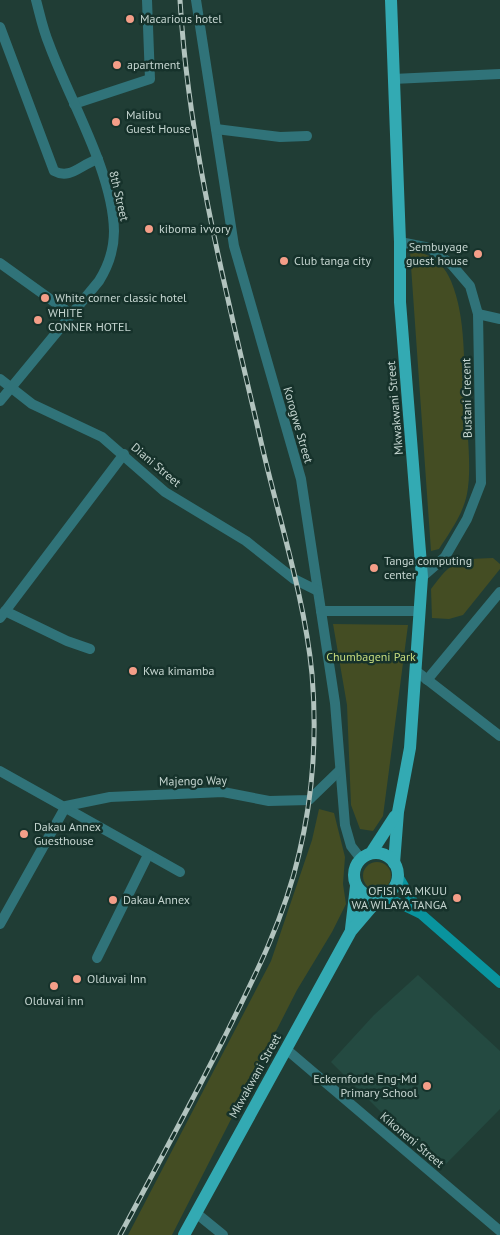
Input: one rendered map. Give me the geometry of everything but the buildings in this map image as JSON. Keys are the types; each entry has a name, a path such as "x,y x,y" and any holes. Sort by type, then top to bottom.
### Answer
{"main road":[{"name":"Mkwakwani Street","path":"391,0 400,242 400,302 422,577 410,748 398,812 394,863"},
{"path":"398,812 366,856 355,867 353,877 356,886 362,893 371,897 382,896 421,914 500,983"},
{"path":"366,856 388,856 394,863 398,876 421,914"},
{"path":"351,931 382,896 396,884 398,876"},
{"path":"351,931 356,886"},
{"name":"Mkwakwani Street","path":"184,1235 351,931"}],"street":[{"name":"8th Street","path":"0,402 98,281 108,266 112,253 114,230 98,159 48,43 36,0"},
{"path":"74,104 150,79 147,0"},
{"name":"Korogwe Street","path":"196,0 234,246 301,479 336,703 339,771 345,825 351,846 366,856"},
{"path":"0,27 54,171 63,176 67,175 98,159"},
{"path":"393,79 500,74"},
{"path":"216,129 280,137 307,136"},
{"name":"Bustani Crecent","path":"400,242 430,248 452,265 470,286 478,314 480,483 467,519 445,556 422,577"},
{"path":"0,262 71,314"},
{"path":"478,314 500,319"},
{"name":"Diani Street","path":"0,380 32,404 102,436 165,492 246,541 294,579 318,591"},
{"path":"90,649 3,614 124,454"},
{"path":"427,680 500,592"},
{"path":"321,611 420,611"},
{"path":"416,670 500,736"},
{"path":"0,771 66,806 180,872"},
{"name":"Majengo Way","path":"66,806 110,797 223,792 269,801 309,800 339,771"},
{"path":"0,924 66,806"},
{"path":"97,958 148,855"},
{"name":"Kikoneni Street","path":"286,1049 500,1231"},
{"path":"196,1213 223,1235"}],"shaded area":[{"name":"Eckernforde Eng-Md Primary School","path":"418,975 500,1051 500,1109 443,1167 386,1117 331,1062 374,1015"}],"green space":[{"path":"410,252 429,256 444,269 451,281 456,296 462,327 469,462 467,494 459,516 439,549 431,551"},
{"path":"493,558 500,564 500,569 463,615 449,619 432,618 431,589 445,572 457,563 472,559"},
{"name":"Chumbageni Park","path":"333,624 408,625 383,816 373,831 360,829 351,805 347,705"},
{"path":"319,809 334,813 345,857 343,884 346,904 332,932 297,990 172,1235 128,1235 271,961 312,840"},
{"path":"377,862 387,866 391,876 387,886 377,890 367,886 363,876 367,866"}],"railway":[{"path":"120,1235 223,1040 267,949 285,902 299,854 308,810 313,764 312,674 304,617 223,280 192,113 180,0"}],"place":[{"name":"Macarious hotel","path":"130,19"},
{"name":"apartment","path":"117,65"},
{"name":"Malibu Guest House","path":"116,122"},
{"name":"kiboma ivvory","path":"149,229"},
{"name":"Sembuyage guest house","path":"478,254"},
{"name":"Club tanga city","path":"284,261"},
{"name":"White corner classic hotel","path":"45,298"},
{"name":"WHITE CONNER HOTEL","path":"38,320"},
{"name":"Tanga computing center","path":"374,568"},
{"name":"Kwa kimamba","path":"133,671"},
{"name":"Dakau Annex Guesthouse","path":"24,834"},
{"name":"OFISI YA MKUU WA WILAYA TANGA","path":"457,898"},
{"name":"Dakau Annex","path":"113,900"},
{"name":"Olduvai Inn","path":"77,979"},
{"name":"Olduvai inn","path":"54,986"},
{"name":"Eckernforde Eng-Md Primary School","path":"427,1086"}]}
